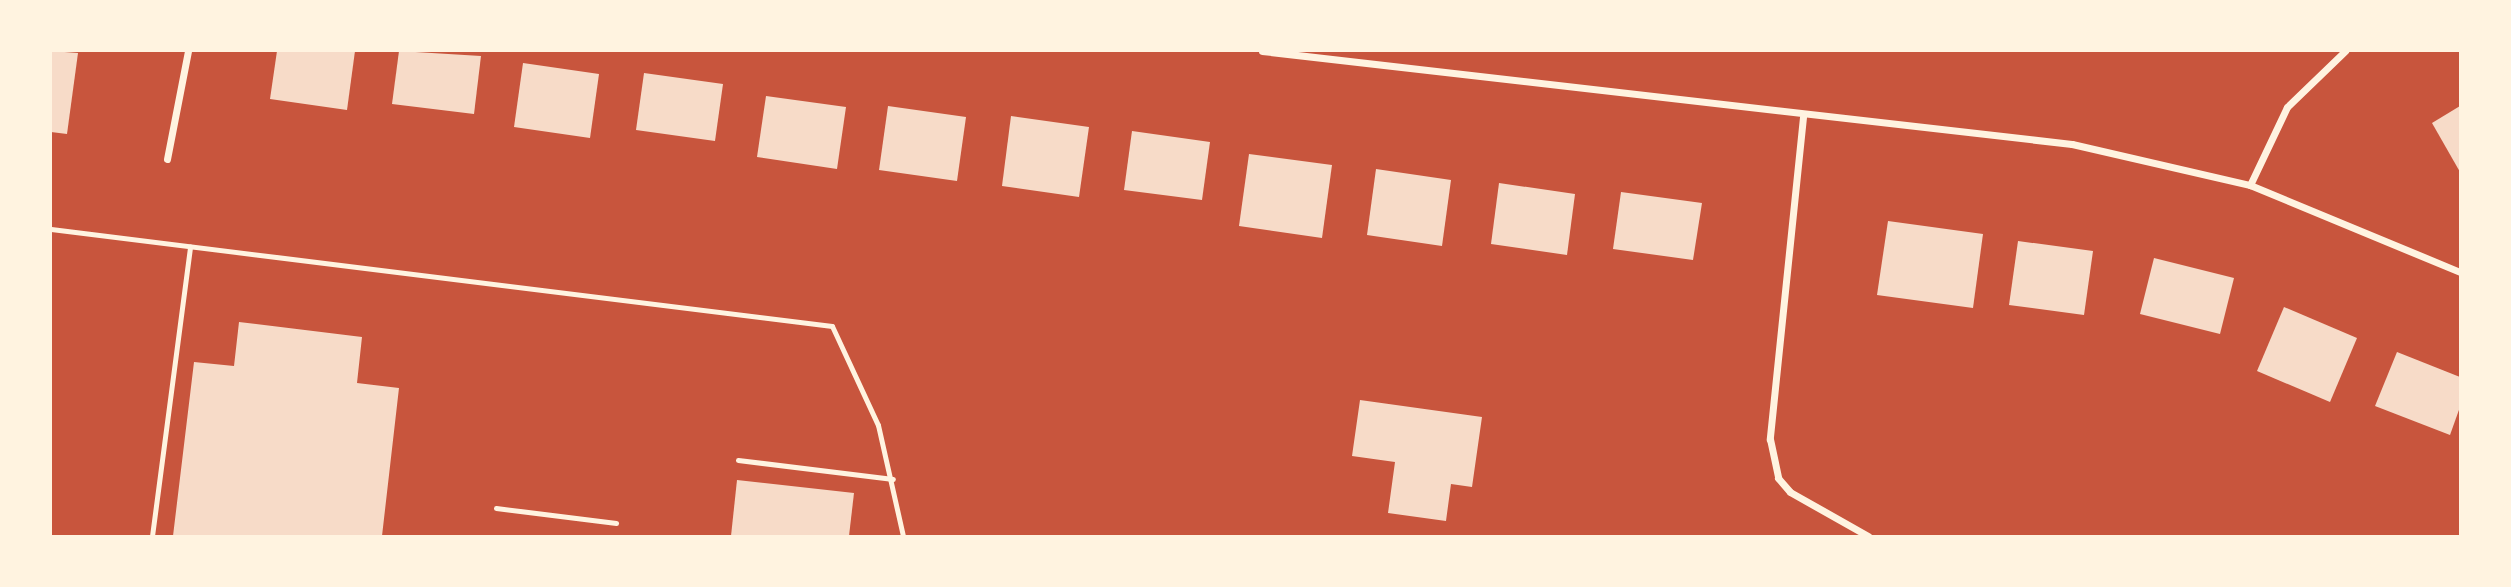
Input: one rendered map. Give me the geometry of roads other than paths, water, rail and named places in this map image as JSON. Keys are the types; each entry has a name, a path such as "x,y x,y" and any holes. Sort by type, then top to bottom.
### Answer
{"street":[{"path":"167,159 188,51"},
{"path":"1262,51 1803,117 2072,144 2250,185 2460,272"},
{"path":"2250,185 2265,142 2287,107 2345,51"},
{"path":"1803,117 1770,439 1778,478 1790,492 1868,536"}],"lane":[{"path":"51,229 832,326 878,425 903,536"},
{"path":"152,536 190,246"},
{"path":"738,460 892,479"},
{"path":"496,508 616,523"}]}
